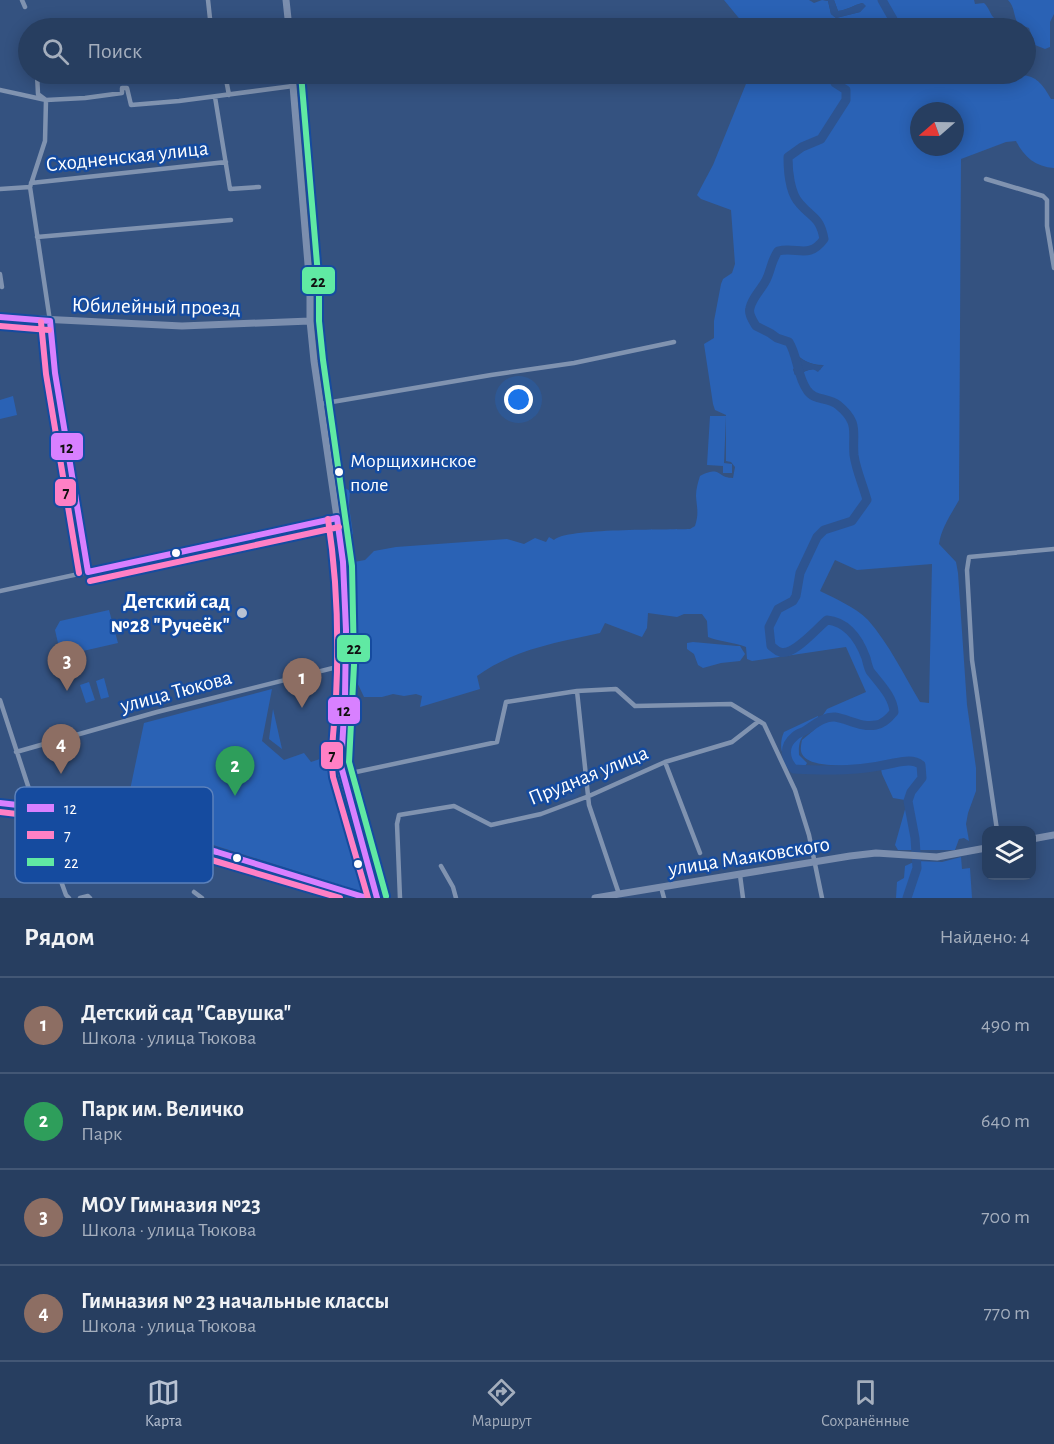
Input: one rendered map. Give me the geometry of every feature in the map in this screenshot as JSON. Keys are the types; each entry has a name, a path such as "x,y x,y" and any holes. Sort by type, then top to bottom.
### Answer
{"street":[{"path":"22,0 25,7"},
{"path":"208,0 210,18"},
{"path":"286,0 288,18"},
{"path":"38,84 38,94 46,100"},
{"path":"227,84 229,95"},
{"path":"0,90 46,100 122,93 122,88 127,88 131,105 215,97 293,86 310,288 310,321 343,566 345,665 340,763 377,898"},
{"path":"215,97 230,189 259,187"},
{"path":"46,100 45,141 30,185 50,321 55,373 88,572"},
{"name":"Сходненская улица","path":"0,189 226,162"},
{"path":"986,179 1043,196 1047,200 1047,226 1054,268"},
{"path":"37,237 231,220"},
{"path":"0,274 2,287"},
{"name":"Юбилейный проезд","path":"0,317 182,326 310,321"},
{"path":"320,404 574,363 674,342"},
{"path":"0,591 337,518"},
{"path":"996,826 972,660 967,570 969,557 1054,549"},
{"name":"улица Тюкова","path":"16,752 157,712 345,665"},
{"path":"342,775 497,741 506,702 577,691 616,689 634,706 731,704 764,724 779,752 795,790 822,898"},
{"path":"577,691 590,796 589,805 619,894"},
{"path":"0,700 28,787"},
{"name":"Прудная улица","path":"400,898 397,824 399,815 454,806 491,825 542,814 590,796 665,762 732,742 759,722"},
{"path":"665,762 700,853"},
{"path":"0,803 15,805"},
{"path":"1036,838 1054,835"},
{"name":"улица Маяковского","path":"595,898 876,853 923,857 982,849"},
{"path":"213,852 367,898"},
{"path":"441,866 453,887 456,898"},
{"path":"740,875 742,898"},
{"path":"62,883 69,898"},
{"path":"661,887 664,898"},
{"path":"194,892 202,898"},
{"path":"80,898 88,896 90,898"}],"shaded area":[{"path":"724,0 809,0 814,3 822,0 828,1 831,14 836,18 739,18"},
{"path":"824,0 834,0 838,11 863,3 866,6 860,12 836,18 831,14 828,1"},
{"path":"834,0 974,0 975,4 984,3 994,18 836,18 860,12 865,6 862,3 838,11"},
{"path":"1008,0 1054,0 1054,14 1050,22 1050,47 1045,49 1036,45 1036,18 1015,18"},
{"path":"1036,80 1051,99 1054,99 1054,168 1042,166 1031,160 1016,141 1006,142 961,159 959,500 944,527 939,544 956,562 958,573 967,705 976,768 976,791 966,824 969,841 964,838 959,839 955,850 898,850 895,845 906,806 905,800 893,798 881,769 871,763 831,765 806,759 801,752 802,740 814,730 818,723 801,739 799,755 807,763 804,768 799,771 785,759 781,749 784,732 818,716 819,721 827,709 866,692 846,647 752,661 747,659 746,647 708,637 707,621 702,614 684,614 677,617 648,613 647,628 642,637 605,623 600,633 536,648 491,667 477,676 480,689 420,707 422,696 416,694 364,697 355,678 355,659 364,650 364,645 352,654 350,643 354,640 364,641 363,638 351,637 349,569 354,562 365,560 374,551 396,547 507,539 524,544 535,538 546,542 549,537 554,540 577,533 690,529 695,526 697,518 696,493 700,476 716,472 733,478 735,467 731,462 726,461 726,415 715,410 713,404 704,344 714,338 714,321 721,284 723,279 732,273 735,264 731,210 701,199 697,195 713,165 746,84 1036,84","holes":["793,349 810,363 823,365 820,370 810,370 795,375","835,560 857,570 932,564 929,703 920,702 889,649 868,620 851,607 820,591"]},
{"path":"792,349 799,358 824,365 818,372 813,369 795,375"},
{"path":"13,396 17,415 0,419 0,400"},
{"path":"710,416 726,416 724,463 732,464 732,473 723,473 723,466 707,465"},
{"path":"345,488 350,491 349,506 353,534 351,535 348,535 342,521 340,490"},
{"path":"109,610 118,643 61,656 55,630 60,621"},
{"path":"687,643 740,646 745,654 740,661 703,668 698,665 694,654 687,649"},
{"path":"104,678 109,697 101,699 96,681"},
{"path":"89,682 95,700 86,703 80,685"},
{"path":"272,689 262,741 284,760 304,753 311,762 335,754 335,777 369,894 213,845 213,787 131,787 144,723"},
{"path":"273,709 282,749 269,739"},
{"path":"569,778 578,782 581,793 569,799 556,796 557,787"},
{"path":"961,857 962,869 970,868 972,898 896,898 897,882 904,878 905,866 916,861 942,862"}],"waterway":[{"path":"882,0 892,18"},
{"path":"837,84 846,90 846,100 821,139 802,147 788,157 789,175 794,194 800,204 818,222 824,239 808,251 778,251 767,278 752,301 750,313 756,326 789,342 801,379 810,393 838,405 850,417 854,428 855,461 867,500 852,521 824,530 817,537 800,573 796,596 793,601 778,609 769,627 771,646 779,652 785,652 805,641 827,620 841,624 856,638 870,671 891,701 894,712 881,723 871,726 835,717 827,718 795,736 790,741 786,753 794,769 856,769 909,761 921,765 922,778 911,792 908,801 915,838 917,868 907,898"}],"transit line":[{"name":"22","path":"302,84 323,360 352,566 354,665 349,762 386,896"},
{"name":"12","path":"0,317 50,321"},
{"name":"12","path":"50,321 55,373 88,572"},
{"name":"7","path":"41,322 46,374 79,573"},
{"name":"7","path":"0,326 49,330"},
{"name":"12","path":"337,518 343,562 346,630 341,766 377,898"},
{"name":"12","path":"88,572 337,518"},
{"name":"7","path":"328,519 337,631 333,777 368,898"},
{"name":"7","path":"90,581 339,527"},
{"name":"12","path":"0,803 15,805"},
{"name":"7","path":"0,812 15,814"},
{"name":"12","path":"213,851 367,898"},
{"name":"7","path":"213,860 340,898"}],"place":[{"name":"Морщихинское поле","path":"339,472"},
{"name":"Детский сад №28 \"Ручеёк\"","path":"242,613"},
{"name":"МОУ Гимназия №23","path":"67,691"},
{"name":"Детский сад \"Савушка\"","path":"302,708"},
{"name":"Гимназия № 23 начальные классы","path":"61,774"},
{"name":"Парк им. Величко","path":"235,796"}]}
